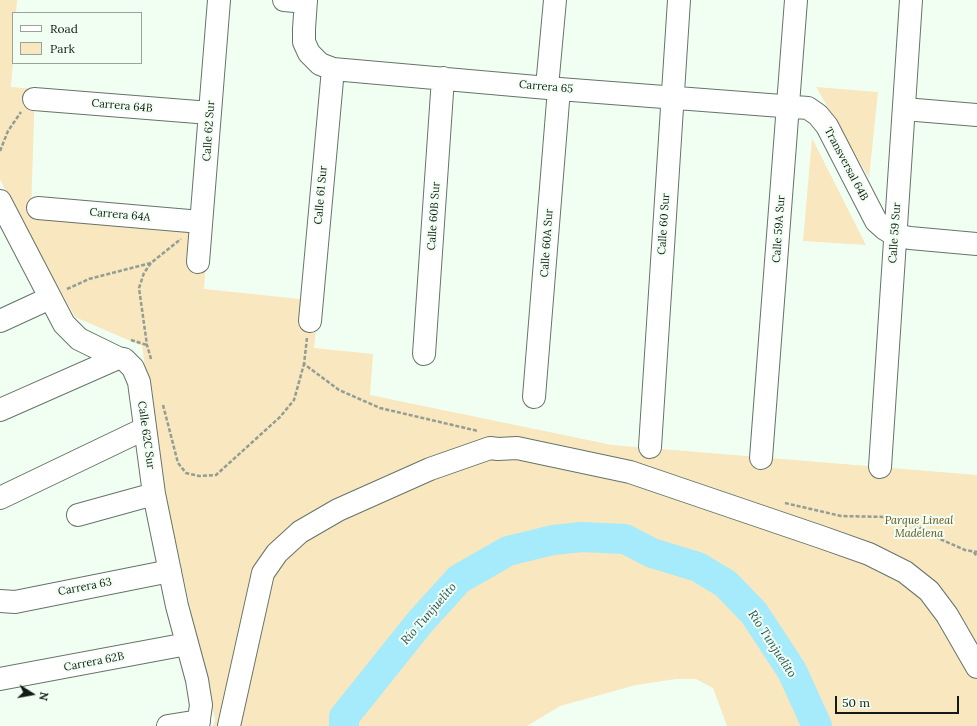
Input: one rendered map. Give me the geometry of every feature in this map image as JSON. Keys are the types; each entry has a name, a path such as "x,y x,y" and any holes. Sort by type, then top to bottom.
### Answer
{"street":[{"name":"Calle 62 Sur","path":"198,262 219,0"},
{"path":"284,0 306,1"},
{"name":"Calle 60A Sur","path":"534,397 553,88 555,0"},
{"name":"Calle 60 Sur","path":"650,447 679,0"},
{"name":"Calle 59A Sur","path":"761,458 796,0"},
{"name":"Calle 59 Sur","path":"880,467 911,0"},
{"name":"Carrera 65","path":"306,1 304,42 309,53 320,64 333,69 788,106"},
{"name":"Calle 61 Sur","path":"310,322 333,69"},
{"name":"Calle 60B Sur","path":"424,354 443,78"},
{"name":"Carrera 64B","path":"34,99 210,113"},
{"name":"Transversal 64B","path":"788,106 808,108 818,115 837,143 876,221 884,229 895,235"},
{"path":"904,109 977,115"},
{"name":"Calle 62C Sur","path":"0,200 6,225 57,294 64,324 79,339 124,360 134,368 139,382 144,429 154,494 177,606 197,680 201,705 199,723"},
{"name":"Carrera 64A","path":"38,208 201,222"},
{"path":"895,235 910,238 977,244"},
{"path":"0,320 57,294"},
{"path":"0,410 118,358"},
{"path":"0,498 144,429"},
{"path":"229,726 263,573 277,553 300,532 338,510 430,469 490,448 517,448 630,472 868,554 905,572 929,591 947,615 977,667"},
{"path":"78,515 154,494"},
{"name":"Carrera 63","path":"0,601 15,602 170,571"},
{"name":"Carrera 62B","path":"0,679 187,644"},
{"path":"168,726 199,723"}],"path":[{"path":"0,151 8,131 18,115 34,99"},
{"path":"151,360 147,345 139,288 144,273 152,263 201,222"},
{"path":"57,294 89,278 152,263"},
{"path":"162,404 178,463 186,473 199,476 216,476 280,417 294,400 304,364"},
{"path":"974,552 977,558"}],"green space":[{"name":"Parque Lineal Madelena","path":"0,0 17,0 16,12 12,12 13,64 11,87 35,89 31,212 208,226 204,289 319,301 314,348 373,354 370,395 612,445 977,475 977,726 727,726 713,688 696,679 676,679 636,685 560,706 527,726 213,726 215,720 160,470 142,346 75,317 15,211 0,179"},
{"path":"816,87 878,92 869,178"},
{"path":"812,138 866,245 803,241"}],"waterway":[{"name":"Río Tunjuelito","path":"344,726 344,717 420,622 459,579 508,551 553,540 582,537 625,539 652,553 698,567 726,584 754,613 792,671 817,726"}]}
